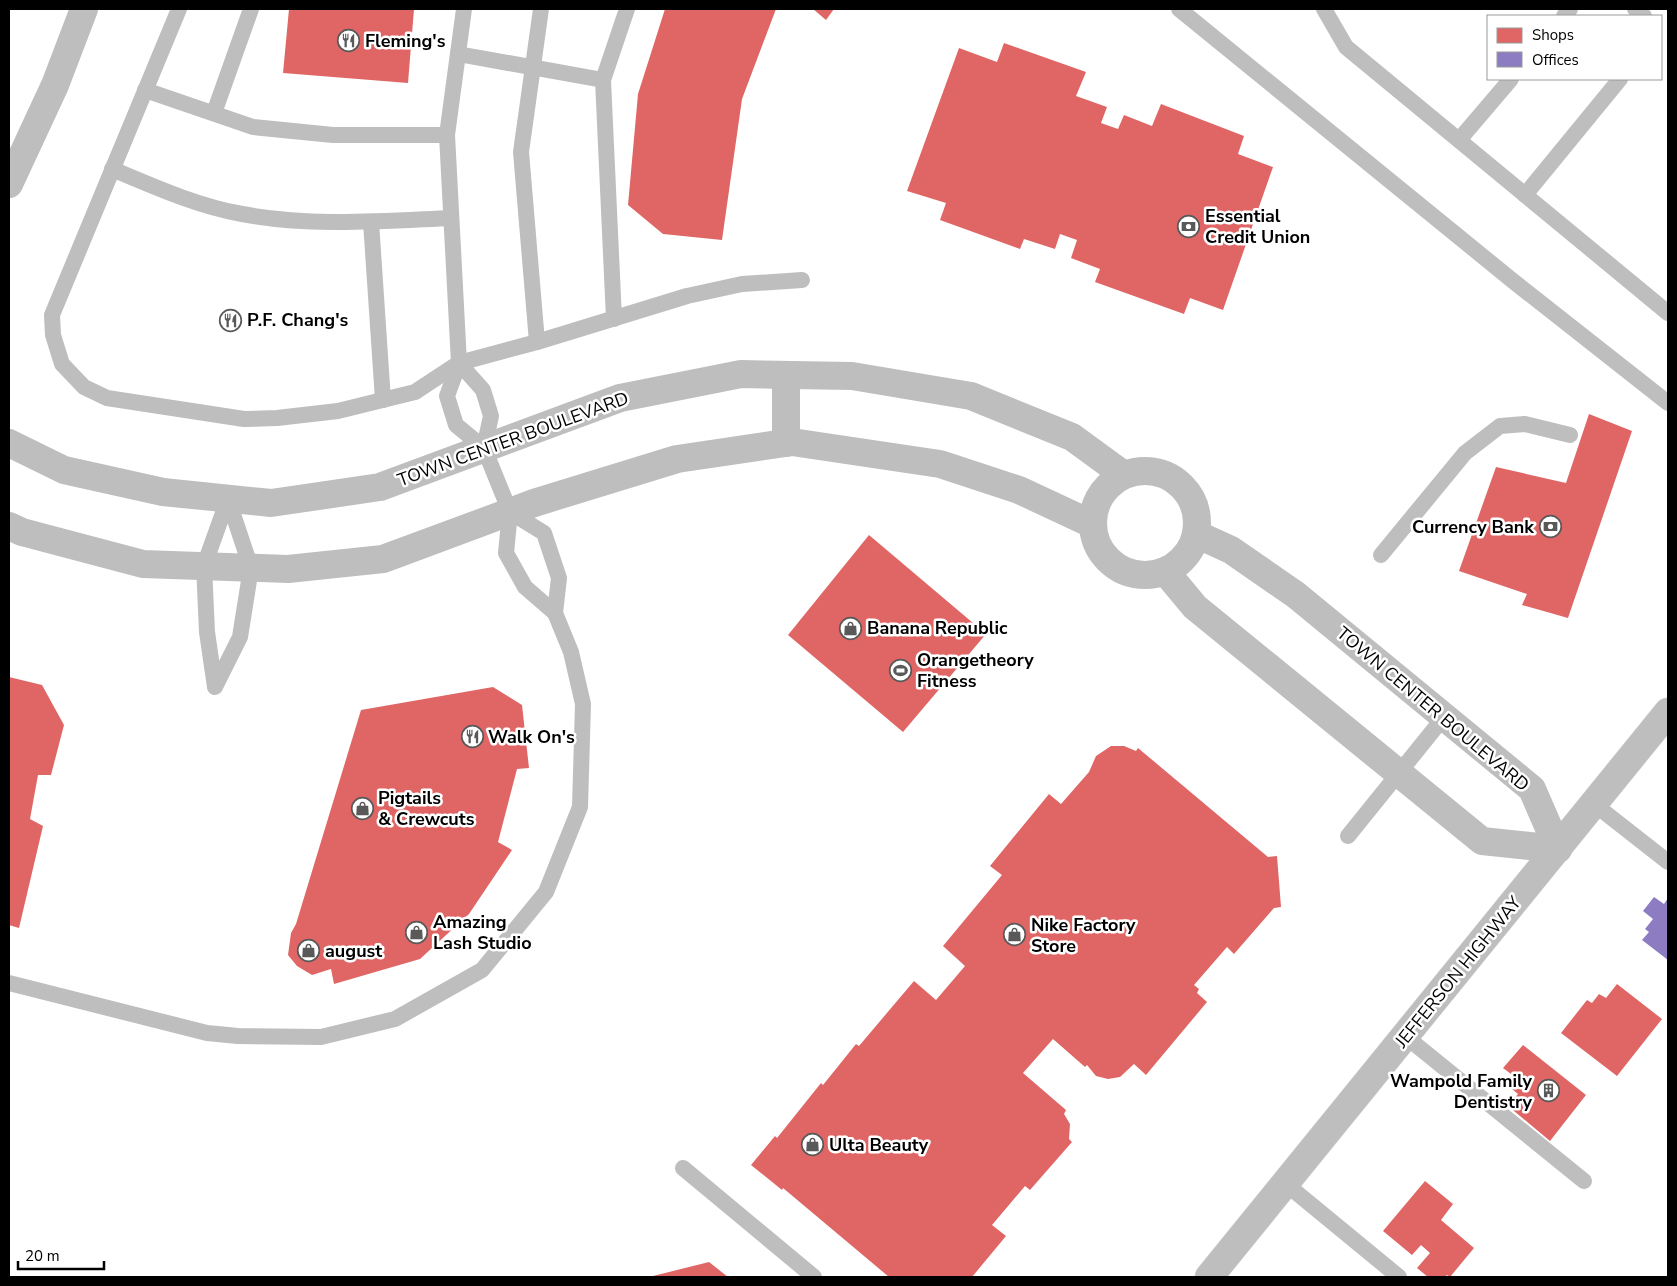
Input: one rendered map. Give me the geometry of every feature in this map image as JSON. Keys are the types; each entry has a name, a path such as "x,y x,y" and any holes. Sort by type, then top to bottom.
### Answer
{"street":[{"path":"9,184 55,85 84,9"},
{"name":"TOWN CENTER BOULEVARD","path":"9,443 64,470 163,492 271,503 380,487 620,398 741,374 852,376 971,396 1072,437 1124,475"},
{"path":"786,375 786,443"},
{"path":"9,526 22,532 143,564 288,569 384,559 510,512 677,459 792,442 940,464 1019,490 1092,524"},
{"path":"1138,471 1151,471 1168,476 1182,486 1192,500 1196,517 1196,534 1189,550 1179,563 1164,571 1145,576 1125,572 1108,561 1096,544 1092,524 1094,509 1100,494 1111,483 1124,475 1138,471"},
{"name":"TOWN CENTER BOULEVARD","path":"1196,534 1231,550 1296,595 1532,789 1558,850"},
{"path":"1164,571 1195,607 1482,841 1558,850"},
{"name":"JEFFERSON HIGHWAY","path":"1209,1277 1558,850 1668,712"}],"lane":[{"path":"179,9 52,315 53,335 62,364 84,387 107,398 244,419 276,418 338,411 415,392 459,363 537,342 687,296 742,284 802,280"},
{"path":"214,113 251,9"},
{"path":"9,983 207,1033 238,1036 321,1037 395,1019 482,970 546,892 580,807 583,704 571,652 555,613 525,587 506,553 510,512 484,448 456,425 447,396 459,363 447,135 464,9"},
{"path":"537,342 521,152 541,9"},
{"path":"614,319 603,80 628,9"},
{"path":"1179,9 1513,281 1668,403"},
{"path":"1324,9 1346,46 1668,313"},
{"path":"458,54 603,80"},
{"path":"1459,140 1510,80"},
{"path":"1525,195 1619,80"},
{"path":"146,90 253,126 333,135 447,135"},
{"path":"112,170 180,198 242,214 333,223 451,218"},
{"path":"371,222 383,400"},
{"path":"459,363 483,390 491,416 484,448"},
{"path":"1381,554 1465,453 1500,426 1525,424 1570,435"},
{"path":"228,499 251,568 240,638 215,687 207,632 204,566 228,499"},
{"path":"510,512 544,533 559,578 555,613"},
{"path":"1348,836 1444,717"},
{"path":"1594,804 1668,862"},
{"path":"1405,1036 1584,1181"},
{"path":"684,1168 814,1277"},
{"path":"1286,1184 1399,1277"}],"building: Shops":[{"name":"Fleming's","path":"289,9 414,9 408,83 283,73"},
{"path":"665,9 776,9 742,99 722,240 663,234 628,205 638,94"},
{"path":"813,9 834,9 826,20"},
{"path":"1004,43 1086,72 1076,96 1107,107 1101,123 1118,129 1124,115 1152,126 1161,104 1244,136 1238,154 1273,167 1223,310 1190,298 1184,314 1095,282 1100,269 1071,258 1077,240 1060,234 1055,249 1024,239 1020,249 940,220 946,203 907,191 959,48 997,62"},
{"path":"1589,414 1632,431 1568,618 1522,605 1527,594 1459,571 1496,467 1566,483"},
{"path":"869,535 986,634 903,732 788,635"},
{"path":"9,677 42,685 64,725 51,775 38,775 30,819 43,826 19,928 9,925"},
{"path":"493,687 522,705 529,768 517,769 498,842 512,850 469,914 420,959 334,984 331,969 312,975 297,966 288,955 291,933 296,924 361,710"},
{"path":"1111,746 1124,746 1136,751 1138,748 1268,857 1277,856 1281,907 1274,908 1234,954 1227,947 1194,985 1199,989 1197,993 1207,1002 1146,1075 1134,1064 1120,1077 1108,1079 1096,1076 1087,1065 1085,1067 1053,1039 1023,1073 1066,1110 1064,1114 1070,1124 1069,1139 1072,1142 1030,1190 1025,1186 992,1225 1006,1236 972,1277 889,1277 783,1188 782,1190 751,1165 775,1136 777,1138 821,1083 823,1085 856,1044 859,1046 914,981 936,1000 965,966 943,946 1002,875 990,866 1049,794 1061,804 1089,772 1096,756"},
{"path":"1617,984 1662,1019 1617,1076 1561,1033 1587,1000 1592,1003 1599,994 1606,998"},
{"name":"Wampold Family Dentistry","path":"1523,1045 1586,1095 1550,1141 1508,1106 1518,1094 1512,1089 1519,1080 1503,1068"},
{"path":"1425,1181 1453,1204 1441,1220 1474,1248 1450,1277 1447,1275 1445,1277 1428,1277 1417,1268 1430,1253 1421,1245 1412,1255 1383,1231"},
{"path":"709,1262 728,1277 649,1277"}],"building: Offices":[{"path":"1654,897 1664,904 1668,898 1668,960 1642,940 1649,932 1645,929 1653,919 1643,911"}],"place":[{"name":"Fleming's","path":"349,41"},
{"name":"Essential Credit Union","path":"1189,226"},
{"name":"P.F. Chang's","path":"231,320"},
{"name":"Currency Bank","path":"1550,527"},
{"name":"Banana Republic","path":"851,628"},
{"name":"Orangetheory Fitness","path":"901,670"},
{"name":"Walk On's","path":"472,737"},
{"name":"Pigtails & Crewcuts","path":"362,808"},
{"name":"Amazing Lash Studio","path":"417,932"},
{"name":"Nike Factory Store","path":"1015,935"},
{"name":"august","path":"309,951"},
{"name":"Wampold Family Dentistry","path":"1548,1091"},
{"name":"Ulta Beauty","path":"813,1145"}]}
